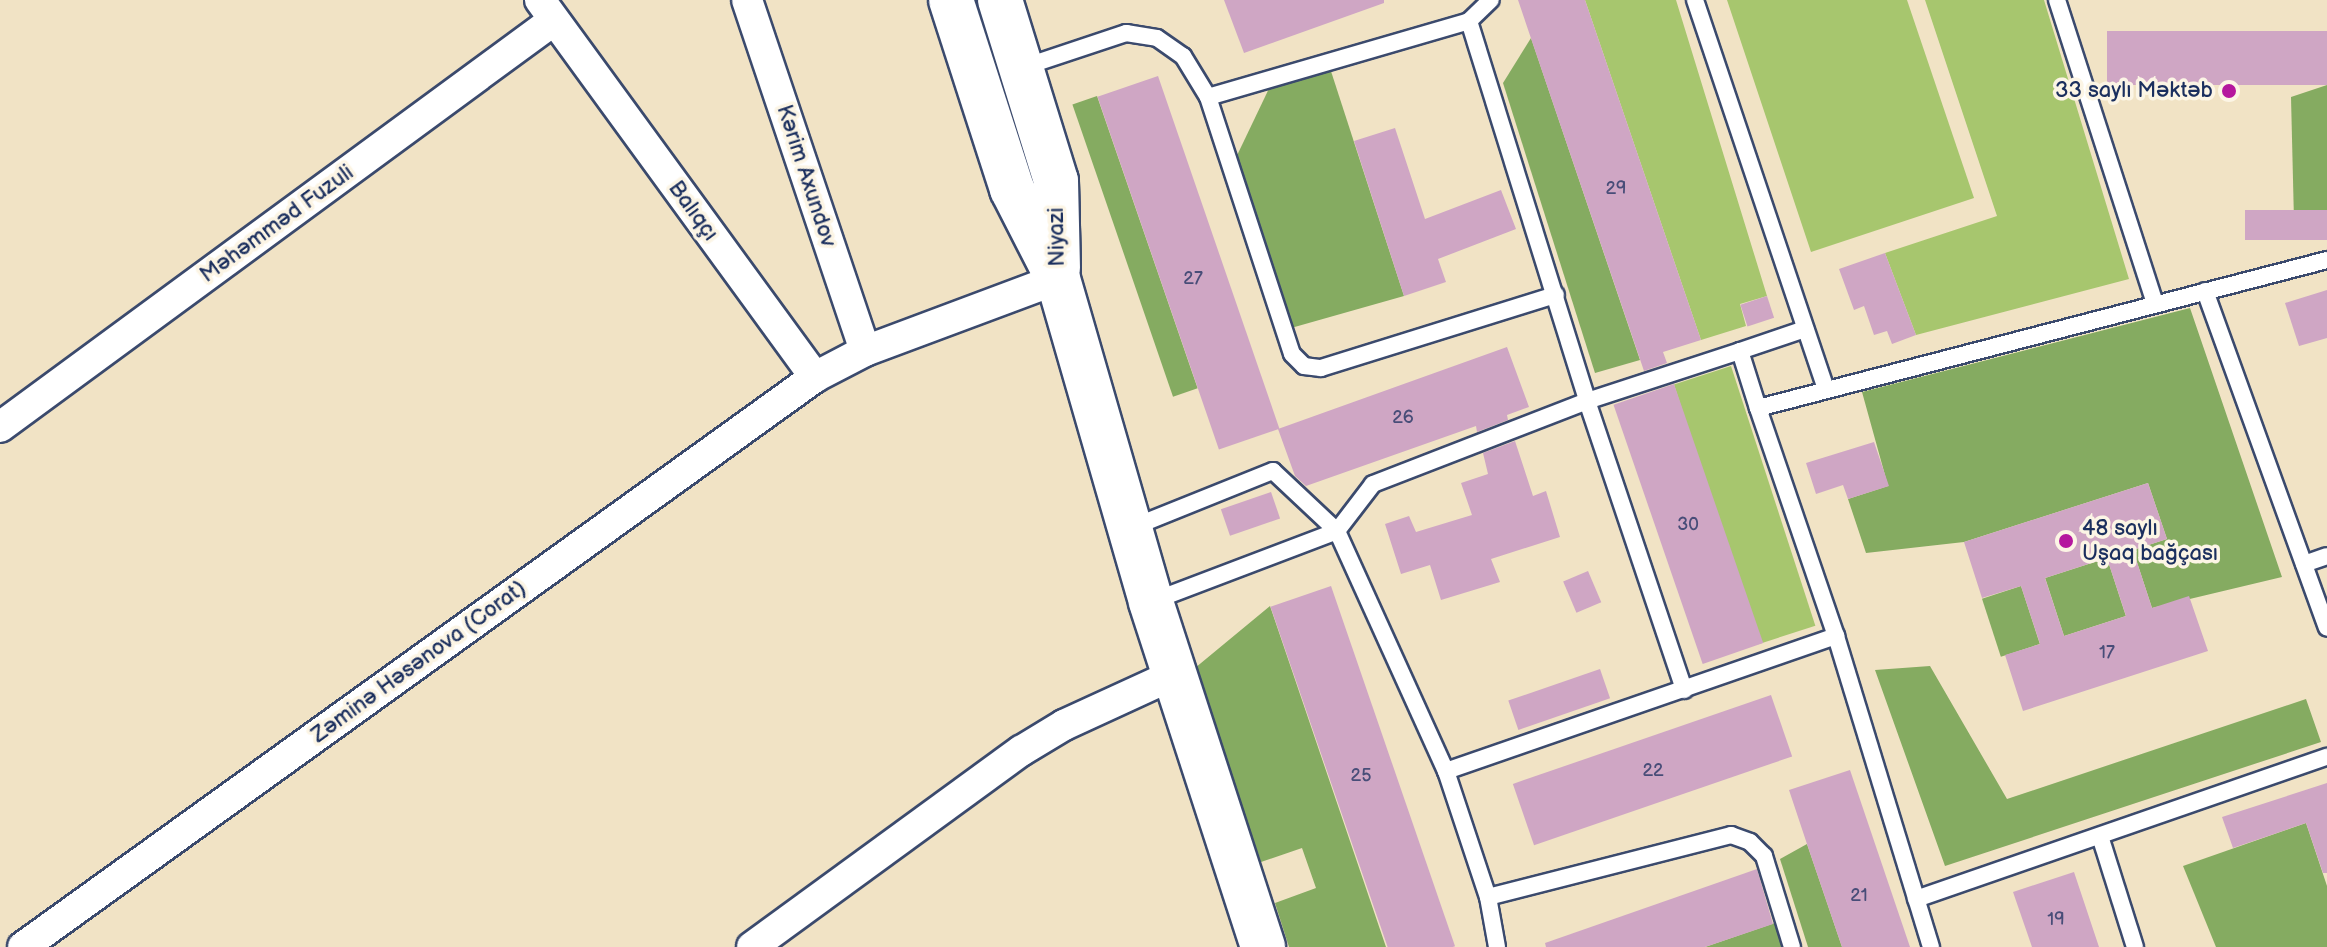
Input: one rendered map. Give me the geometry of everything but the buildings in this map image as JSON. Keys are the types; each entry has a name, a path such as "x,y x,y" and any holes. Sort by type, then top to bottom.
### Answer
{"main road":[{"name":"Niyazi","path":"951,0 1012,189 1058,279"},
{"name":"Niyazi","path":"1000,0 1056,181 1058,279"},
{"path":"1058,279 1151,602 1263,947"}],"street":[{"name":"Kərim Axundov","path":"747,0 865,351"},
{"name":"Balıqçı","path":"547,10 815,377"},
{"name":"Məhəmməd Fuzuli","path":"0,427 547,10"},
{"path":"815,377 865,351 1058,279"},
{"name":"Zəminə Həsənova (Corat)","path":"23,947 815,377"},
{"path":"752,947 1021,751 1064,725 1175,674"}],"lane":[{"path":"1208,97 1469,21 1491,0"},
{"path":"1695,0 1825,387"},
{"path":"2057,0 2155,303"},
{"path":"1469,21 1587,401 1684,690"},
{"path":"1022,67 1126,33 1157,38 1183,56 1208,97 1292,354 1304,366 1321,368 1556,295"},
{"path":"1758,408 1825,387 2327,260"},
{"path":"2205,291 2327,628"},
{"path":"1151,602 1337,531 1373,484 1587,401 1805,329"},
{"path":"1740,351 1836,636 1931,947"},
{"path":"1129,528 1273,471 1337,531 1446,771 1488,897 1497,947"},
{"path":"2304,564 2327,556"},
{"path":"1446,771 1836,636"},
{"path":"1916,899 2327,757"},
{"path":"1488,897 1731,835 1750,842 1764,856 1792,947"},
{"path":"2100,836 2135,947"}],"green space":[{"path":"1585,0 1676,0 1767,296 1740,304 1746,326 1701,340"},
{"path":"1727,0 1907,0 1974,198 1811,252"},
{"path":"1925,0 2044,0 2129,279 1916,335 1885,253 1997,216"},
{"path":"1531,38 1640,360 1595,373 1503,83"},
{"path":"1328,62 1404,296 1284,330 1231,168 1274,78"},
{"path":"2327,85 2327,210 2294,221 2291,97"},
{"path":"1097,96 1198,388 1173,397 1072,104"},
{"path":"2190,308 2282,577 2152,608 2133,550 2167,539 2148,483 1964,542 1866,553 1848,499 1888,486 1862,392"},
{"path":"1731,366 1815,626 1758,644 1674,385"},
{"path":"2107,558 2126,616 2064,636 2045,578"},
{"path":"2021,586 2040,644 2001,657 1982,599"},
{"path":"1270,606 1386,947 1289,947 1275,903 1316,888 1302,848 1261,862 1195,668"},
{"path":"1930,666 2007,799 2306,699 2321,742 1945,866 1875,670"},
{"path":"2306,823 2327,886 2327,947 2216,947 2183,866"},
{"path":"1807,844 1842,947 1808,947 1780,859"},
{"path":"1781,921 1787,947 1705,947"}],"place":[{"name":"33 saylı Məktəb","path":"2229,91"},
{"name":"48 saylı Uşaq bağçası","path":"2066,541"}]}
